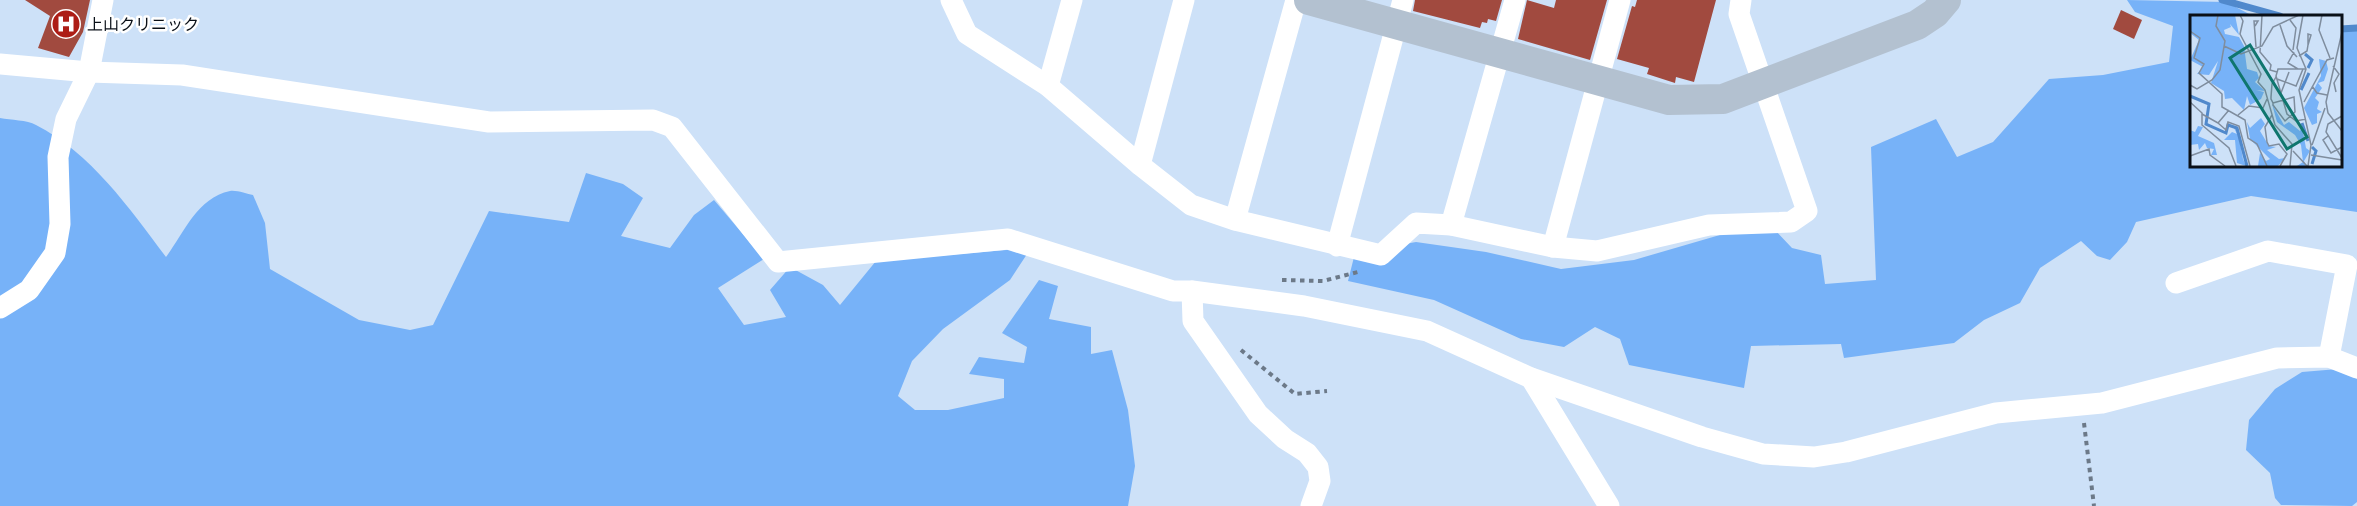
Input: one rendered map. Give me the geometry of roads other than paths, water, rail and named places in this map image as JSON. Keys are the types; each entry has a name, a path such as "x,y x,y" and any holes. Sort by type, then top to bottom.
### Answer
{"street":[{"path":"0,308 29,290 55,253 60,224 58,157 66,119 89,72 103,0"},
{"path":"951,0 967,34 1048,86 1140,165 1191,205 1235,220 1381,255 1416,223 1450,225 1553,247 1597,251 1709,225 1791,222 1808,211 1739,14 1741,0"},
{"path":"1048,86 1072,0"},
{"path":"1140,165 1184,0"},
{"path":"1235,220 1296,0"},
{"path":"1309,0 1399,12 1499,54 1669,100 1696,101 1724,99 1917,25 1935,13 1946,0"},
{"path":"1450,225 1515,0"},
{"path":"1553,247 1620,0"},
{"path":"1337,246 1399,12"},
{"path":"0,64 89,72 182,75 489,122 653,120 672,127 778,262 1008,239 1173,291 1192,291 1304,306 1427,331 1532,378 1701,437 1764,454 1814,457 1846,452 1996,413 2102,403 2277,358 2329,357 2357,368"},
{"path":"2176,283 2268,251 2347,265 2329,357"},
{"path":"1192,291 1193,321 1258,414 1285,439 1307,453 1318,467 1320,481 1311,506"},
{"path":"1532,378 1610,506"}],"waterway":[{"path":"2222,0 2276,15"},
{"path":"2342,29 2357,28"}],"place":[{"name":"上山クリニック","path":"66,24"}]}
